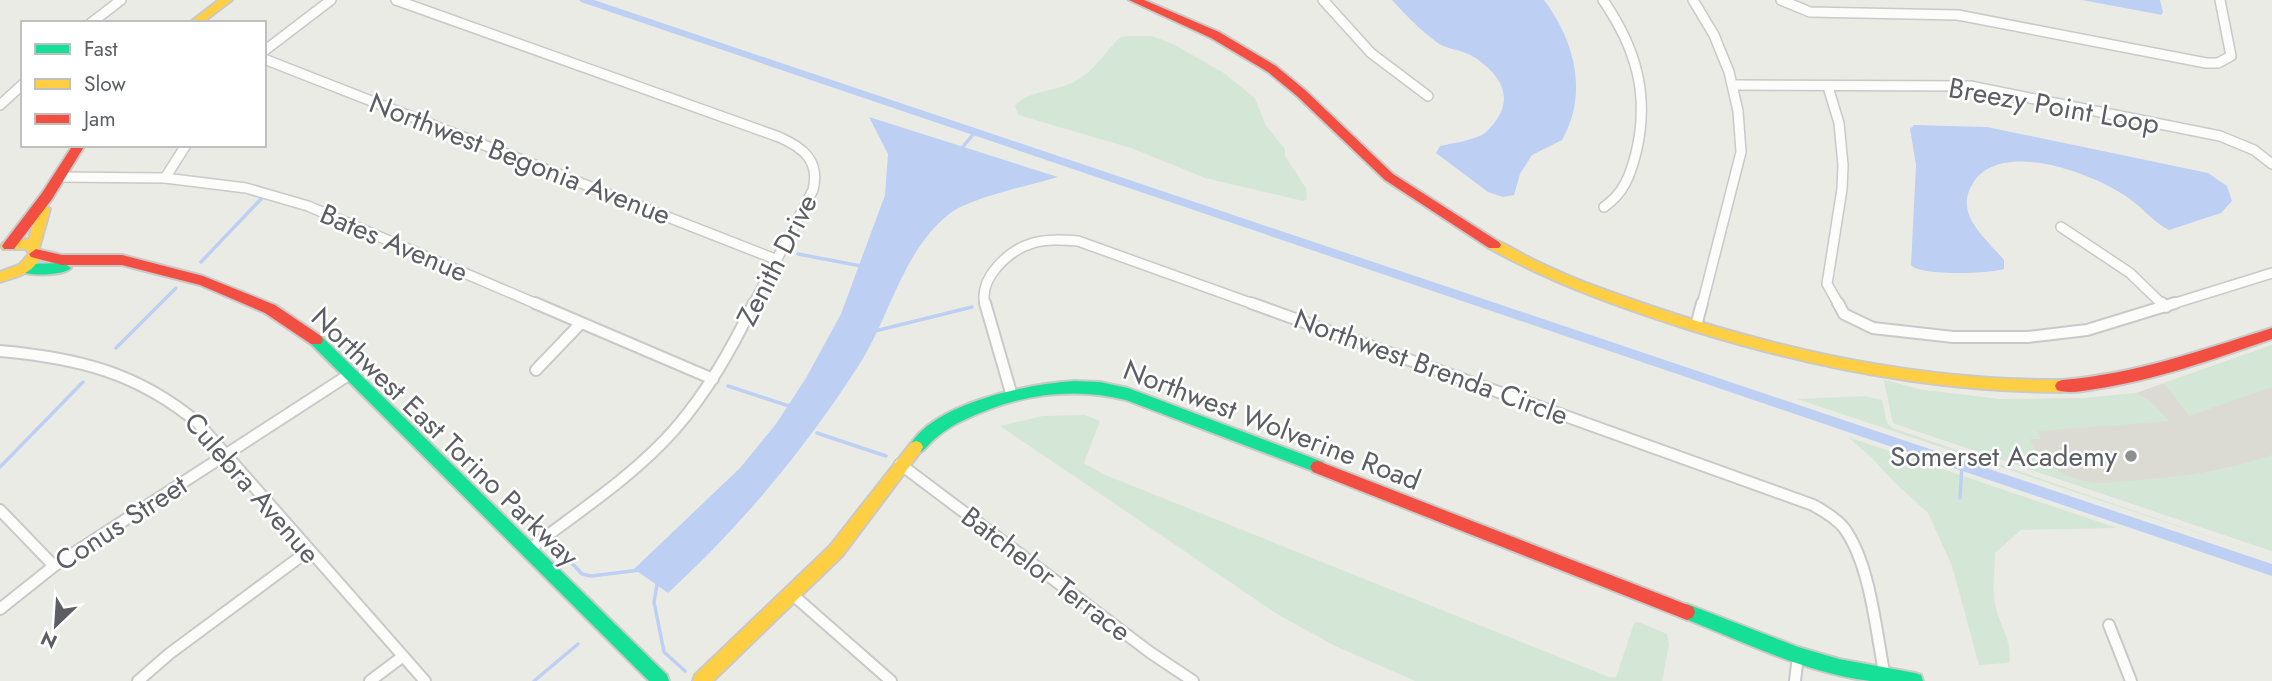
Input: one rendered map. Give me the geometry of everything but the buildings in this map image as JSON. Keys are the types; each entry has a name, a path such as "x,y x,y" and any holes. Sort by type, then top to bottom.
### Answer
{"street":[{"path":"94,21 120,0"},
{"path":"197,21 226,0"},
{"path":"266,49 331,0"},
{"name":"Zenith Drive","path":"396,0 779,137 802,148 816,167 816,181 798,219 713,379 674,430 636,466 527,551"},
{"path":"1135,0 1205,29 1248,53 1286,80 1384,173 1476,236 1526,263 1568,281 1696,326 1851,369 1912,380 1995,387 2039,387 2117,380 2166,368 2272,333"},
{"path":"1323,0 1370,52 1404,82 1428,96"},
{"path":"1603,0 1619,21 1638,60 1644,113 1641,137 1623,194 1604,207"},
{"path":"1693,0 1707,19 1734,85 1741,123 1741,152 1696,326"},
{"path":"1781,0 1810,12 1958,15 2175,59 2218,63 2231,56 2220,0"},
{"name":"Northwest Begonia Avenue","path":"266,60 775,259"},
{"path":"0,106 21,85"},
{"name":"Breezy Point Loop","path":"1734,85 1970,86 2220,136 2254,149 2272,164"},
{"path":"1828,87 1839,123 1843,164 1842,189 1827,284 1844,314 1873,328 1953,337 2028,337 2087,330 2272,273"},
{"path":"4,248 23,231 40,201 47,196 78,147"},
{"path":"165,178 185,147"},
{"name":"Bates Avenue","path":"58,177 165,178 246,188 308,206 713,379"},
{"path":"24,269 35,251 36,230 48,201 47,196"},
{"path":"2061,227 2130,273 2166,307"},
{"name":"Northwest Brenda Circle","path":"1012,396 983,296 990,275 1009,255 1032,243 1078,241 1809,502 1828,513 1844,529 1857,549 1885,677"},
{"name":"Northwest East Torino Parkway","path":"4,248 23,243 35,251 62,260 122,260 209,281 262,303 314,338 661,681"},
{"name":"Northwest East Torino Parkway","path":"0,277 24,269 128,263"},
{"path":"536,370 581,323"},
{"name":"Culebra Avenue","path":"0,351 68,358 121,373 178,404 425,681"},
{"name":"Conus Street","path":"0,609 54,565 350,374"},
{"name":"Northwest Wolverine Road","path":"701,681 836,551 900,464 927,434 953,416 1012,396 1067,387 1097,387 1128,394 1798,654 1839,667 1914,681"},
{"name":"Batchelor Terrace","path":"900,464 1151,653 1193,681"},
{"path":"0,510 54,565"},
{"path":"138,681 169,654 307,551"},
{"path":"793,595 891,681"},
{"path":"2109,625 2131,681"},
{"path":"1795,681 1798,654"},
{"path":"370,681 402,657"}],"shaded area":[{"name":"Somerset Academy","path":"2272,345 2272,551 1893,423 1884,380 1922,390 1998,399 2095,398 2136,393"}],"green space":[{"path":"1152,36 1173,44 1224,73 1255,98 1265,124 1285,149 1285,156 1306,188 1307,199 1303,201 1205,178 1131,148 1018,115 1015,106 1020,101 1081,78 1121,37"},
{"path":"2272,345 2272,387 2189,416 2164,383"},
{"path":"1884,380 1922,390 1998,399 2072,399 2136,393 2150,401 2169,421 2038,431 2041,439 2030,439 2040,455 2054,468 2071,477 2094,483 2182,476 2272,455 2272,551 1893,423"},
{"path":"1865,396 1882,400 1887,423 1893,428 2272,558 1797,399"},
{"path":"1085,415 1100,421 1084,463 1103,474 1609,677 1616,677 1634,623 1639,622 1667,634 1669,645 1662,681 1415,681 1335,646 1277,614 1000,426 1043,416"},
{"path":"1848,437 2117,528 2021,530 1995,553 1994,598 2009,647 2009,663 1979,665 1952,566 1928,513"}],"water":[{"path":"1392,0 1544,0 1570,49 1576,86 1575,104 1562,140 1532,155 1520,174 1514,195 1503,197 1488,192 1436,153 1440,146 1482,135 1494,123 1504,101 1496,77 1474,57 1435,41"},
{"path":"2082,0 2160,0 2163,12 2161,15"},
{"path":"869,117 1058,177 970,203 948,215 932,230 908,267 870,347 817,427 746,514 668,593 634,569 740,468 776,424 806,378 841,314 885,195 888,154"},
{"path":"1914,125 1987,127 2208,173 2227,186 2232,201 2221,213 2169,230 2127,197 2093,179 2048,164 2004,163 1986,170 1973,183 1967,205 1974,225 2004,260 2004,269 1970,273 1917,269 1911,265 1916,165 1910,129"}],"waterway":[{"path":"584,0 2272,570"},
{"path":"961,149 976,131"},
{"path":"201,262 261,199"},
{"path":"798,254 861,266"},
{"path":"116,348 176,288"},
{"path":"875,331 972,307"},
{"path":"0,467 83,382"},
{"path":"728,386 792,407"},
{"path":"817,433 886,456"},
{"path":"1960,498 1962,464"},
{"path":"568,559 582,574 591,576 640,570"},
{"path":"657,585 654,602 664,652 685,671"},
{"path":"534,681 578,644"}],"traffic: fast":[{"path":"24,269 64,268"},
{"path":"316,340 661,681"},
{"path":"916,447 952,419 999,399 1050,388 1096,387 1128,394 1318,467"},
{"path":"1687,612 1798,655 1839,667 1915,681"}],"traffic: slow":[{"path":"197,21 226,0"},
{"path":"33,247 44,209"},
{"path":"0,277 24,269 36,254 29,244 8,246"},
{"path":"1494,245 1545,271 1625,303 1794,353 1926,379 1971,384 2062,386"},
{"path":"701,681 836,551 916,447"}],"traffic: jam":[{"path":"1135,0 1215,35 1272,69 1389,177 1494,245"},
{"path":"9,246 47,196 78,147"},
{"path":"36,254 62,260 122,260 203,281 270,309 316,340"},
{"path":"2062,386 2142,374 2194,360 2272,333"},
{"path":"1318,467 1687,612"}],"place":[{"name":"Somerset Academy","path":"2131,456"}]}
